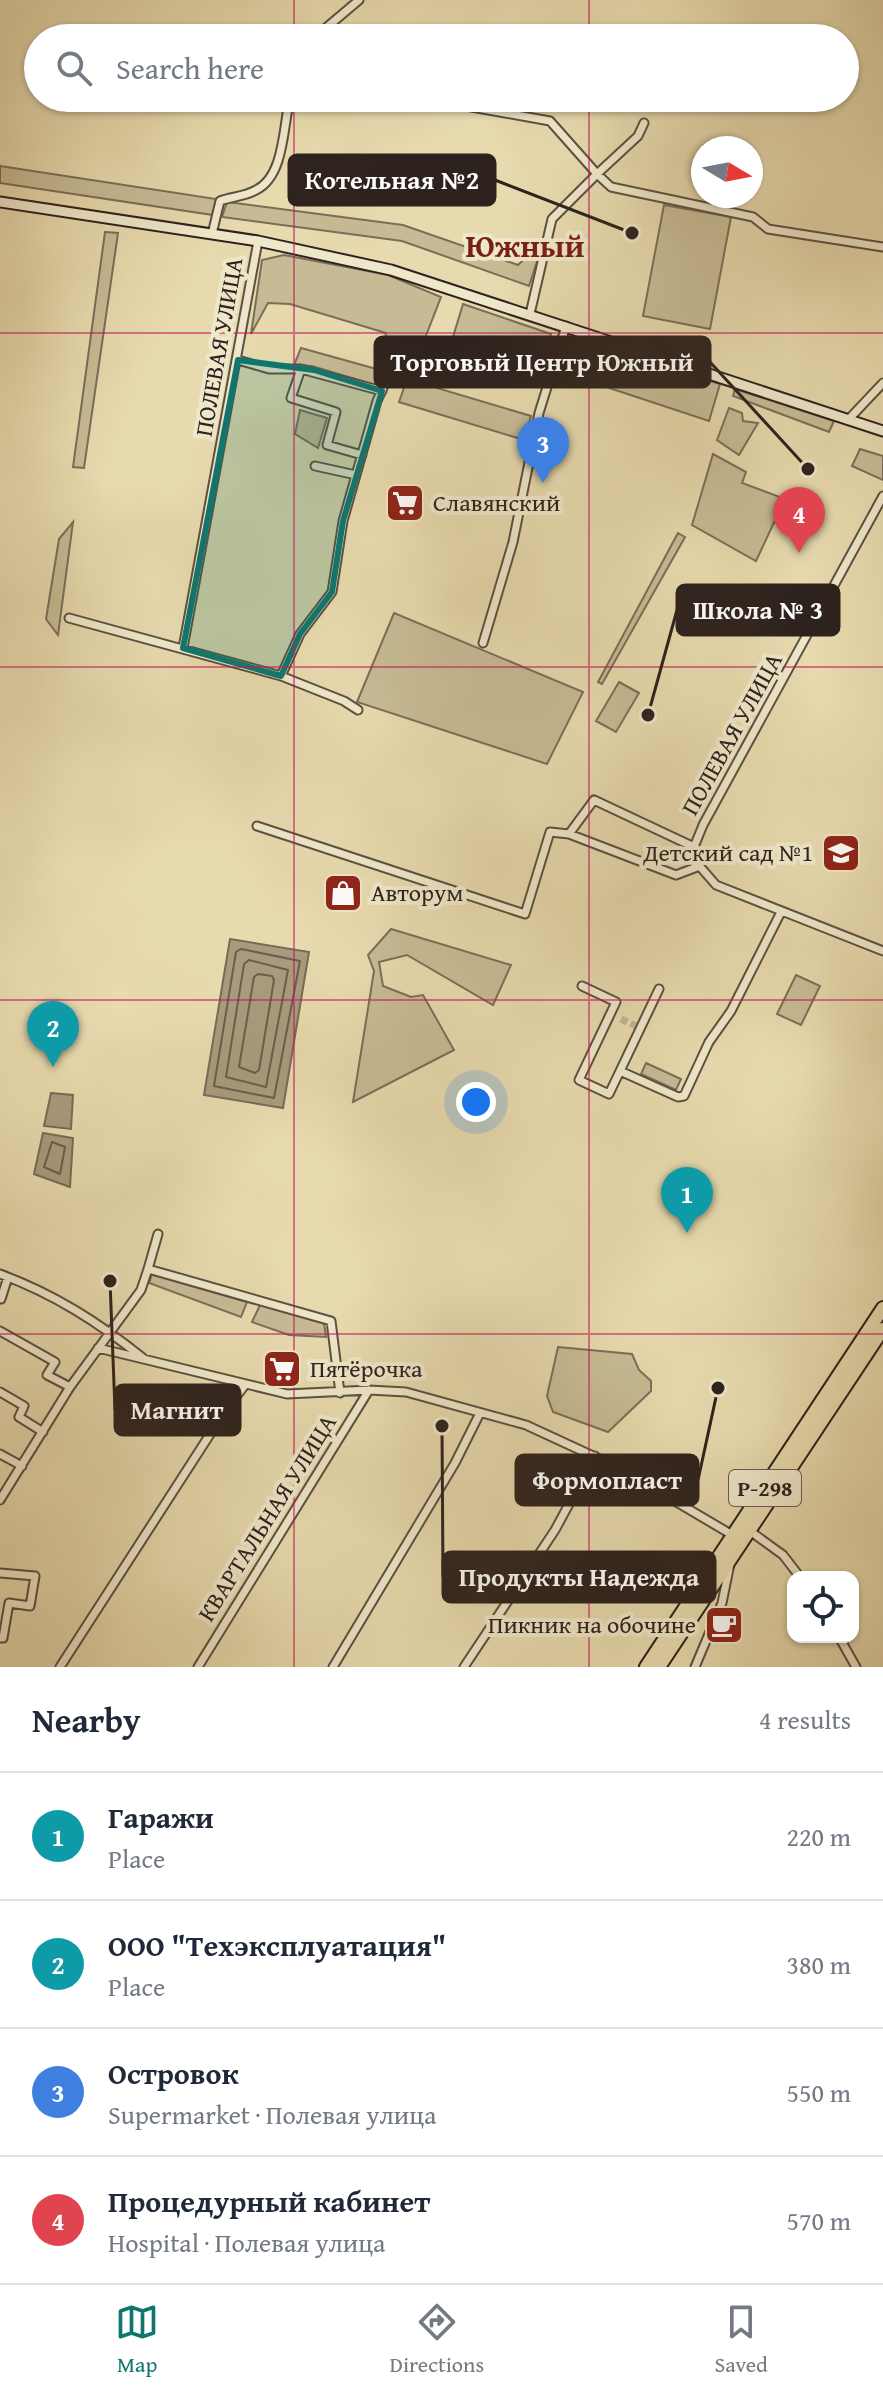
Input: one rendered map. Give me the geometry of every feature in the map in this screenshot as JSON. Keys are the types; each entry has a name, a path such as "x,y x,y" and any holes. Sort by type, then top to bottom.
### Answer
{"highway":[{"name":"Р-298","path":"646,1667 883,1308"},
{"name":"Р-298","path":"659,1667 883,1329"}],"main road":[{"name":"ПОЛЕВАЯ УЛИЦА","path":"0,202 258,241 391,270 883,431"}],"street":[{"path":"331,24 359,0"},
{"path":"212,234 220,201 257,190 270,178 277,162 287,112"},
{"path":"500,112 550,121 611,187 753,217 768,229 883,247"},
{"path":"530,314 552,219 638,136 644,123"},
{"name":"ПОЛЕВАЯ УЛИЦА","path":"183,648 258,241"},
{"path":"483,643 513,542 530,448 566,326"},
{"path":"238,360 269,369 314,370 382,391"},
{"path":"281,676 300,634 332,592 343,521 382,391 392,368"},
{"path":"301,369 291,398 336,412 327,445 362,455"},
{"path":"848,420 883,383"},
{"path":"315,466 356,475"},
{"name":"ПОЛЕВАЯ УЛИЦА","path":"697,867 694,847 728,779 883,496"},
{"path":"69,618 281,676 344,701 358,710"},
{"path":"569,834 594,800 694,847"},
{"path":"257,826 525,914 550,832 569,834 676,875 697,867 716,885 883,951"},
{"path":"620,1071 678,1097 684,1096 709,1042 731,1011 781,912"},
{"path":"582,986 616,1002 579,1080 609,1094 638,1027 659,989"},
{"path":"610,1014 621,1019"},
{"path":"0,1500 70,1387 141,1290 158,1234"},
{"path":"148,1269 331,1321 340,1393"},
{"path":"1,1299 4,1276 43,1290 111,1333 145,1360"},
{"path":"0,1331 55,1362 47,1375 70,1387"},
{"path":"98,1348 287,1394 369,1390 406,1392 526,1425 595,1456 734,1536"},
{"path":"60,1667 225,1411 245,1385"},
{"name":"КВАРТАЛЬНАЯ УЛИЦА","path":"198,1667 369,1390"},
{"path":"0,1392 24,1406 19,1417 43,1432"},
{"path":"333,1667 455,1463 480,1413"},
{"path":"0,1454 22,1466"},
{"path":"464,1667 555,1530 595,1456"},
{"path":"750,1531 783,1555 795,1571"},
{"path":"695,1667 722,1603 730,1560"},
{"path":"0,1573 35,1576 30,1606 9,1603 3,1638 0,1638"},
{"path":"842,1643 856,1667"}],"highlighted area":[{"path":"238,360 314,370 382,391 343,521 332,592 300,634 281,676 183,648"}],"shaded area":[{"path":"0,166 216,199 213,215 0,183"},
{"path":"227,202 403,225 518,265 544,240 529,286 402,241 222,217"},
{"path":"664,205 731,217 710,329 643,316"},
{"path":"105,232 118,233 84,468 73,467"},
{"path":"284,255 388,275 441,297 415,364 383,354 386,333 290,304 268,303 251,334 262,260"},
{"path":"463,304 551,334 538,378 449,350"},
{"path":"574,340 720,384 709,421 564,373"},
{"path":"301,348 380,370 375,385 312,366 294,365"},
{"path":"407,379 531,416 524,440 399,402"},
{"path":"735,389 834,421 829,432 733,396"},
{"path":"729,408 742,413 743,421 758,423 739,455 717,440"},
{"path":"300,410 327,418 318,448 295,434"},
{"path":"860,449 883,456 883,480 852,466"},
{"path":"713,454 746,472 742,483 785,499 756,561 692,525"},
{"path":"73,522 58,635 46,619 59,539"},
{"path":"678,533 685,537 602,684 598,682"},
{"path":"394,613 583,692 547,764 357,702"},
{"path":"619,682 639,693 616,732 596,721"},
{"path":"391,929 511,965 493,1005 407,955 379,962 383,986 411,997 423,995 454,1050 353,1102 374,971 368,955"},
{"path":"796,975 820,986 801,1025 777,1014"},
{"path":"646,1063 681,1079 676,1090 641,1074"},
{"path":"152,1274 247,1302 241,1317 149,1283"},
{"path":"260,1305 324,1323 326,1337 289,1335 252,1322"},
{"path":"558,1347 632,1354 639,1370 651,1381 651,1391 608,1432 553,1412 547,1396"}],"water":[{"path":"230,939 309,952 283,1108 204,1095"},
{"path":"51,1093 73,1095 71,1129 44,1126"},
{"path":"43,1133 73,1138 70,1187 34,1174"}],"tunnel":[{"path":"621,1019 636,1026"}],"place":[{"name":"Котельная №2","path":"632,233"},
{"name":"Торговый Центр Южный","path":"808,469"},
{"name":"Островок","path":"543,483"},
{"name":"Славянский","path":"405,503"},
{"name":"Процедурный кабинет","path":"799,553"},
{"name":"Школа № 3","path":"648,715"},
{"name":"Детский сад №1","path":"841,853"},
{"name":"Авторум","path":"343,893"},
{"name":"ООО \"Техэксплуатация\"","path":"53,1067"},
{"name":"Гаражи","path":"687,1233"},
{"name":"Магнит","path":"110,1281"},
{"name":"Пятёрочка","path":"282,1369"},
{"name":"Формопласт","path":"718,1388"},
{"name":"Продукты Надежда","path":"442,1426"},
{"name":"Пикник на обочине","path":"724,1625"}],"district":[{"name":"Южный","path":"525,246"}]}
